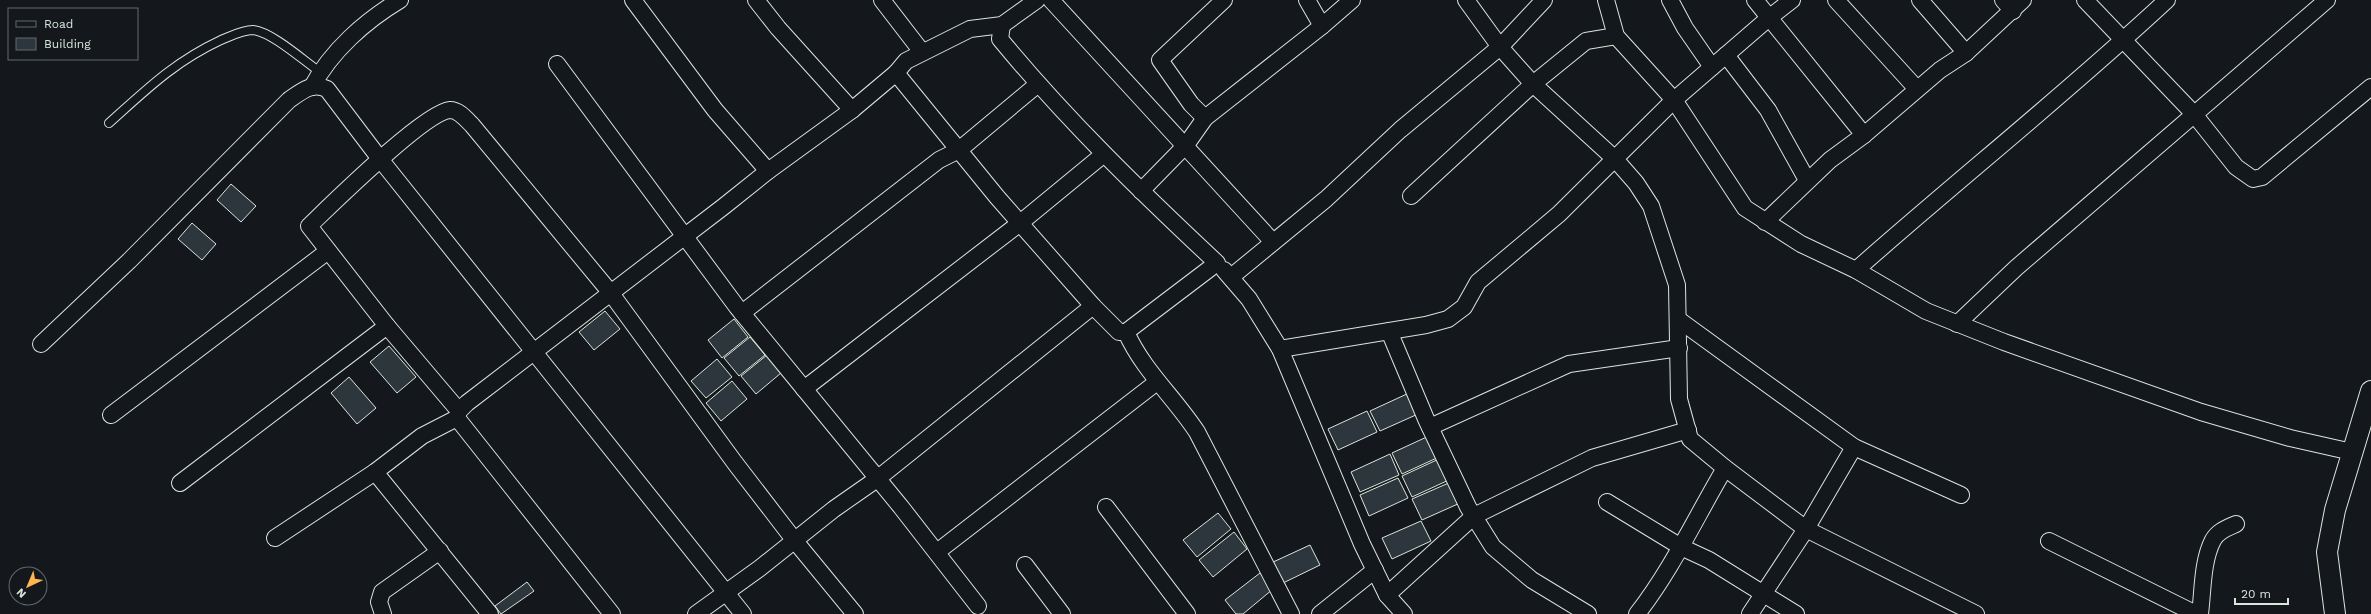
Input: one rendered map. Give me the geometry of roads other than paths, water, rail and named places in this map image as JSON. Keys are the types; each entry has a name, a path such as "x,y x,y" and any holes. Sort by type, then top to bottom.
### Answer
{"street":[{"path":"312,87 320,72 349,39 378,13 400,0"},
{"path":"632,0 715,110 768,170"},
{"path":"756,0 778,28 852,110"},
{"path":"882,0 922,52"},
{"path":"275,538 375,472 422,436 458,414 466,402 684,237 768,170 852,110 896,73 906,61 970,29 1002,25 1037,0"},
{"path":"1051,0 1186,145 1273,242"},
{"path":"1205,118 1191,104 1160,60 1224,0"},
{"path":"1307,0 1322,26"},
{"path":"1141,191 1186,145 1205,118 1322,26 1352,0"},
{"path":"1466,0 1500,47 1533,84 1615,159 1636,183 1651,206 1677,285 1680,398 1690,439 1725,468 1806,529 1976,614"},
{"path":"1231,276 1326,199 1400,130 1500,47 1544,0"},
{"path":"1606,0 1616,36 1674,100 1745,208 1801,244 1856,270 1926,311 2046,358 2202,412 2290,438 2352,452"},
{"path":"1670,0 1685,28 1712,67"},
{"path":"1755,0 1864,135"},
{"path":"1280,349 1389,331 1448,318 1464,307 1478,282 1559,214 1674,100 1770,17 1792,0"},
{"path":"1836,0 1917,89"},
{"path":"1920,0 1966,53"},
{"path":"2085,0 2194,114 2236,167 2253,179 2262,177 2371,87"},
{"path":"1856,270 2123,41 2167,0"},
{"path":"1957,324 2016,268 2327,0"},
{"path":"1765,222 1807,180 1864,135 1940,70 1966,53 2013,4"},
{"path":"1002,25 1000,39 1038,84 1141,191 1216,264 1231,276 1249,299 1280,349 1387,595 1404,614"},
{"path":"1411,196 1533,84 1586,42 1616,36"},
{"path":"1726,56 1768,110 1807,180"},
{"path":"557,64 684,237 742,313 937,552 978,606"},
{"path":"896,73 1020,223 1093,306 1120,332 1126,332 1216,264"},
{"path":"742,313 939,160 959,150 1038,84"},
{"path":"42,344 135,256 289,100 304,89 319,85 327,89 380,159 743,614"},
{"path":"612,614 458,414 309,226 380,159 432,118 449,110 458,112 472,125 610,292 795,541 855,614"},
{"path":"804,389 1020,223 1104,154"},
{"path":"111,415 328,251"},
{"path":"696,614 727,593 834,509 877,479 1093,306"},
{"path":"1679,320 1854,447 1961,494"},
{"path":"180,483 387,326"},
{"path":"1389,331 1430,427 1474,516 1493,547 1512,565 1532,580 1588,614"},
{"path":"1126,332 1135,352 1156,382 1180,407 1197,432 1291,614"},
{"path":"1430,427 1569,364 1679,348"},
{"path":"937,552 1156,382"},
{"path":"2335,614 2327,552 2334,510 2371,391"},
{"path":"1387,595 1474,516 1592,458 1688,430"},
{"path":"1750,614 1806,529 1854,447"},
{"path":"1637,614 1650,597 1681,547 1725,468"},
{"path":"375,472 490,614"},
{"path":"1607,502 1681,547 1709,560 1763,595 1796,614"},
{"path":"1106,507 1187,614"},
{"path":"2200,614 2205,570 2213,539 2222,530 2236,524"},
{"path":"2049,541 2196,614"},
{"path":"383,614 378,602 382,592 440,551"},
{"path":"1025,565 1062,614"},
{"path":"1320,614 1375,570"}],"lane":[{"path":"109,123 162,75 193,53 237,33 253,30 268,36 320,72"}]}
